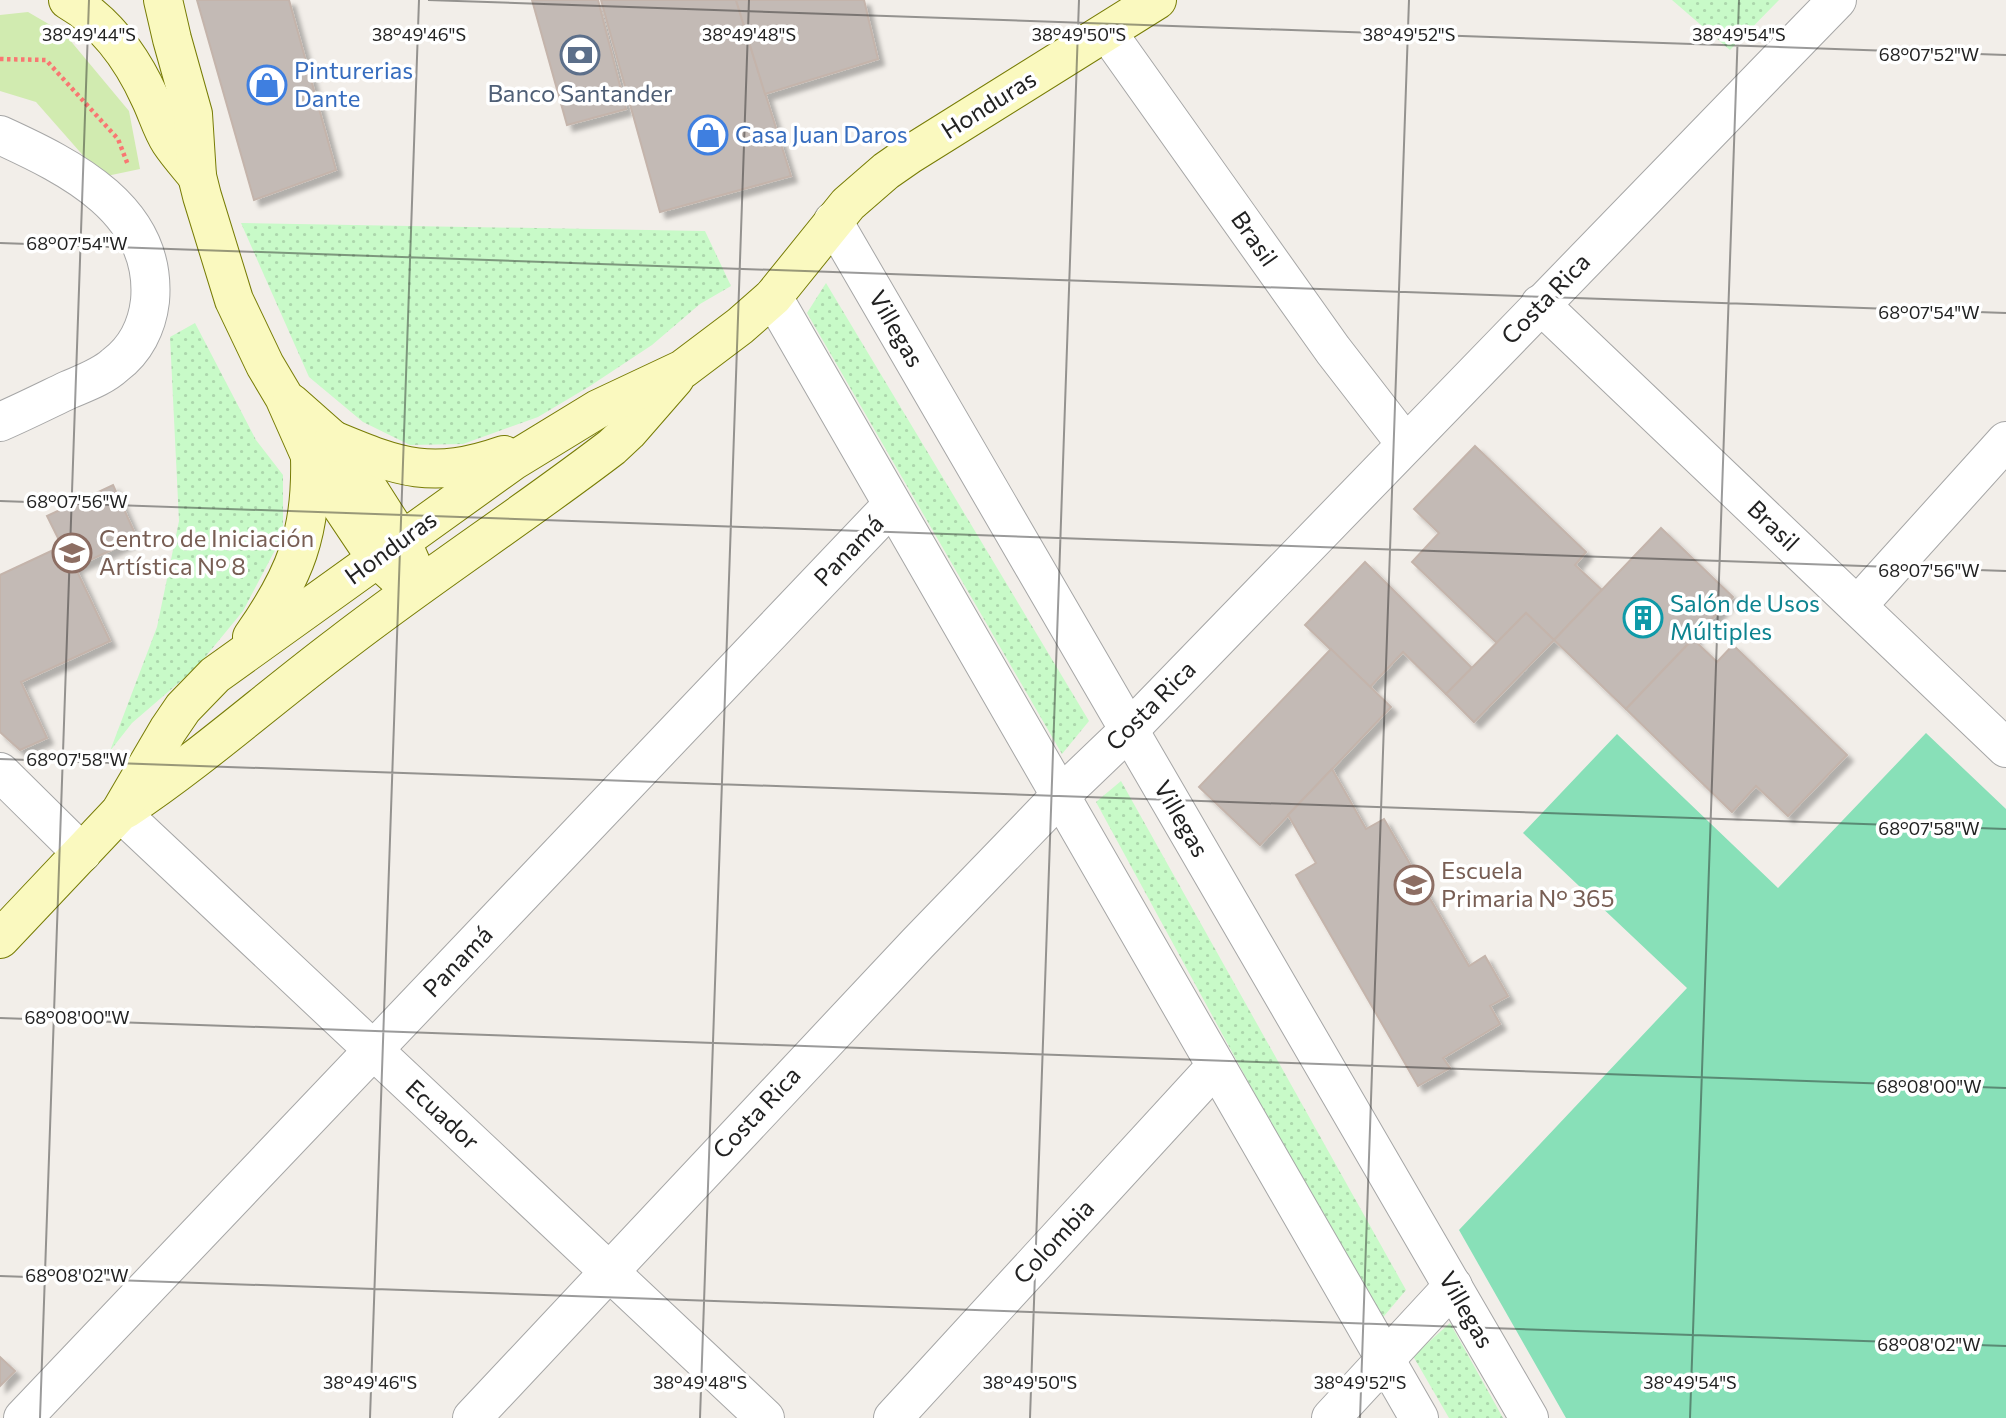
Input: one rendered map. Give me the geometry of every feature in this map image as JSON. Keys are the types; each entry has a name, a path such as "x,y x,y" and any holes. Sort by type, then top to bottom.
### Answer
{"main road":[{"path":"68,0 100,23 117,42 142,80 169,141 197,176"},
{"path":"163,0 193,114 197,176 234,300 265,365 284,397 322,449 351,461 389,549 410,558 416,587"},
{"name":"Honduras","path":"120,813 183,708 215,675 542,442 598,409 683,369 751,318 773,297 833,221 866,188 909,155 1157,0"},
{"name":"Honduras","path":"0,939 120,813 171,778 416,587 612,447 683,369"},
{"path":"322,449 429,470 473,465 542,442"},
{"path":"237,659 270,611 298,557 322,449"}],"street":[{"name":"Costa Rica","path":"472,1418 918,943 1060,796 1129,730 1837,0"},
{"name":"Brasil","path":"1107,32 1333,350 1405,443"},
{"path":"0,135 50,158 113,204 129,222 140,242 148,265 151,286 144,329 131,350 114,366 96,378 0,422"},
{"name":"Villegas","path":"833,221 1529,1418"},
{"path":"773,297 1419,1418"},
{"name":"Brasil","path":"1540,304 2006,748"},
{"path":"1857,606 2006,441"},
{"name":"Panamá","path":"23,1418 892,505"},
{"path":"0,772 82,853"},
{"name":"Ecuador","path":"120,813 765,1418"},
{"name":"Colombia","path":"893,1418 1216,1066"},
{"path":"1331,1418 1453,1286"}],"path":[{"path":"0,59 46,60 118,139 131,173"}],"green space":[{"path":"1672,0 1779,0 1730,50"},
{"path":"28,12 64,33 129,111 140,169 102,177 36,102 0,91 0,15"},
{"path":"241,223 705,231 731,286 700,304 652,345 538,417 463,444 410,445 363,422 309,377"},
{"path":"826,283 1089,721 1062,754 807,313"},
{"path":"195,323 256,440 283,475 283,535 243,611 197,667 132,723 110,751 157,627 179,521 170,337"},
{"path":"1926,733 2006,809 2006,1418 1566,1418 1459,1230 1687,988 1523,833 1617,734 1778,888"},
{"path":"1121,781 1406,1290 1379,1322 1096,802"},
{"path":"1450,1323 1503,1418 1449,1418 1413,1356"}],"building":[{"name":"Pinturerias Dante","path":"197,0 289,0 336,170 254,200"},
{"name":"Banco Santander","path":"532,0 598,0 626,109 567,125"},
{"name":"Casa Juan Daros","path":"601,0 736,0 791,176 660,212"},
{"path":"736,0 864,0 878,59 765,94"},
{"path":"1475,446 1586,552 1575,565 1602,590 1554,640 1526,613 1497,643 1412,562 1439,533 1414,509"},
{"path":"113,485 137,538 75,567 110,641 21,682 47,738 20,750 0,732 0,575 62,546 47,516"},
{"name":"Salón de Usos Múltiples","path":"1661,528 1733,597 1626,709 1554,640"},
{"path":"1365,562 1472,668 1446,694 1403,652 1370,687 1305,625"},
{"path":"1526,613 1554,640 1474,722 1446,694"},
{"path":"1693,639 1717,662 1733,645 1847,755 1788,816 1756,786 1732,812 1626,709"},
{"path":"1331,649 1391,707 1260,845 1199,787"},
{"path":"1332,769 1366,829 1384,819 1469,966 1485,956 1508,996 1490,1006 1500,1024 1443,1058 1450,1068 1418,1086 1296,875 1316,863 1288,815"},
{"path":"0,1357 15,1371 0,1386"}],"place":[{"name":"Banco Santander","path":"580,55"},
{"name":"Pinturerias Dante","path":"267,85"},
{"name":"Casa Juan Daros","path":"708,135"},
{"name":"Centro de Iniciación Artística N° 8","path":"72,553"},
{"name":"Salón de Usos Múltiples","path":"1643,618"},
{"name":"Escuela Primaria N° 365","path":"1414,885"}]}
